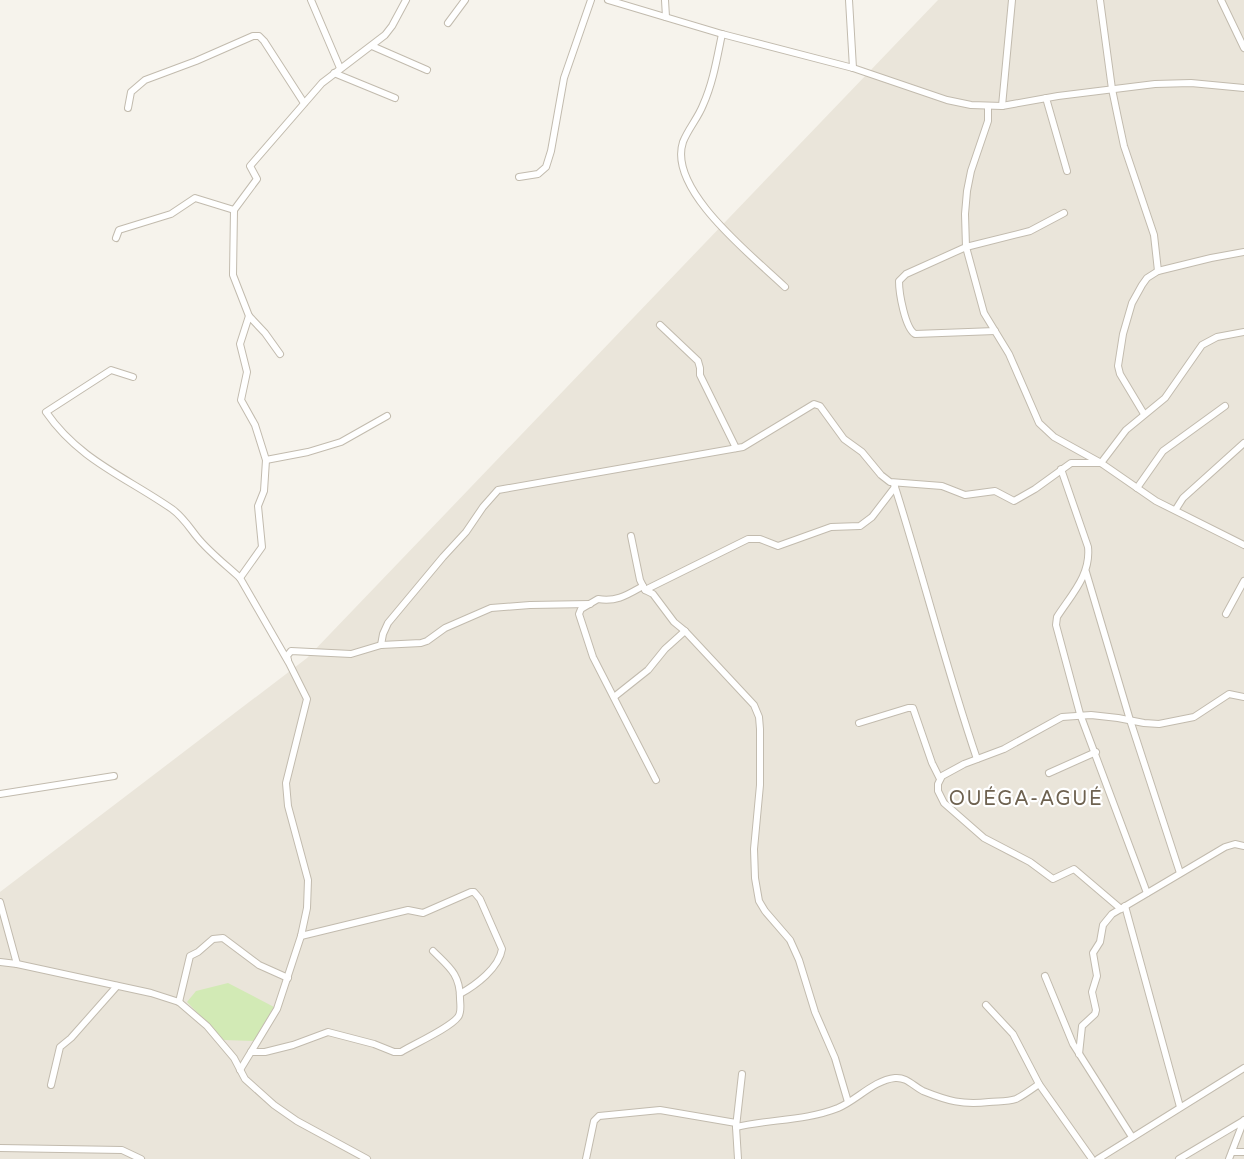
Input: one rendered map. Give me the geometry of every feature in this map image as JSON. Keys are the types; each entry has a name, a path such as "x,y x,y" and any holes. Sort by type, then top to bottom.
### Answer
{"street":[{"path":"311,0 337,71 395,98"},
{"path":"280,354 249,316 233,274 234,210 257,179 250,166 304,103 337,71 372,46 392,27 405,0"},
{"path":"448,23 465,0"},
{"path":"519,177 538,174 546,167 567,66 577,44 591,0"},
{"path":"608,0 722,34 853,68 947,100 988,107 1155,84 1191,83 1244,88"},
{"path":"665,0 666,17"},
{"path":"849,0 853,68"},
{"path":"1002,106 1012,0"},
{"path":"1100,0 1112,90 1125,146 1154,235 1158,271"},
{"path":"1221,0 1244,48"},
{"path":"722,34 711,88 702,109 683,141 681,155 684,171 694,194 706,211 785,287"},
{"path":"128,108 131,92 145,80 253,36 259,36 264,41 304,103"},
{"path":"372,46 427,70"},
{"path":"1046,98 1068,171"},
{"path":"988,107 988,121 971,171 967,191 966,247 980,303 1012,361 1039,423 1054,437 1101,463 1156,501 1244,545"},
{"path":"116,238 119,230 171,214 195,198 234,210"},
{"path":"995,331 915,334 909,329 899,290 901,278 966,247 1030,231 1065,213"},
{"path":"1144,414 1120,374 1118,366 1119,353 1132,303 1147,278 1158,271 1244,252"},
{"path":"240,578 262,547 258,506 264,491 266,460 255,425 241,400 247,372 240,344 249,316"},
{"path":"660,326 698,361 700,375 736,448"},
{"path":"1101,463 1126,430 1165,398 1202,345 1217,337 1244,332"},
{"path":"133,377 111,370 46,412 59,430 97,463 173,510 189,525 197,537 240,578 307,699 286,783 288,807 308,880 308,908 277,1009 240,1070"},
{"path":"381,645 388,624 466,532 498,490 736,448 750,444 816,404 844,439 862,452 885,480 894,485 942,486 965,495 995,491 1014,501 1035,489 1061,469 1076,462 1101,463"},
{"path":"1137,488 1163,451 1225,406"},
{"path":"266,460 308,452 341,442 387,416"},
{"path":"1176,509 1183,498 1244,443"},
{"path":"1061,469 1088,547 1089,560 1086,572 1057,617 1056,625 1080,714 1147,893"},
{"path":"656,780 593,657 579,614 581,609 598,599 608,601 618,599 748,539 760,539 778,546 831,527 860,526 872,517 894,485"},
{"path":"894,485 924,580 954,691 977,759"},
{"path":"631,536 640,580 644,588 653,594 674,622 754,705 759,717 760,785 754,849 759,901 765,911 782,928 795,950 814,1012 835,1058 848,1102"},
{"path":"1086,572 1130,720 1180,873"},
{"path":"1226,614 1244,581"},
{"path":"289,663 287,656 291,651 351,654 381,645 427,641 445,628 491,608 590,604"},
{"path":"614,697 648,670 664,649 685,631"},
{"path":"1180,1107 1123,907 1074,869 1053,879 1030,862 984,838 944,804 938,791 940,779 947,772 1004,749 1056,719 1080,714 1151,724 1189,719 1199,715 1226,695 1244,697"},
{"path":"859,723 913,708 940,779"},
{"path":"1049,773 1096,752"},
{"path":"0,794 114,776"},
{"path":"1079,1054 1082,1026 1095,1014 1092,992 1096,976 1093,953 1100,942 1103,925 1112,914 1225,847 1235,844 1244,846"},
{"path":"301,936 408,910 423,913 474,892 480,899 502,952 499,960 480,981 460,994"},
{"path":"0,902 17,964"},
{"path":"179,1002 190,956 213,939 226,940 259,965 288,978"},
{"path":"251,1052 265,1052 293,1045 328,1032 398,1053 457,1019 461,1009 460,982 433,951"},
{"path":"0,962 117,986 179,1002 207,1026 234,1058 252,1086 285,1114 367,1159"},
{"path":"1045,976 1064,1025 1079,1054 1132,1137"},
{"path":"51,1085 60,1047 71,1038 117,986"},
{"path":"986,1005 1013,1034 1039,1084 1092,1159"},
{"path":"1098,1159 1244,1068"},
{"path":"738,1159 736,1125 742,1074"},
{"path":"586,1159 594,1121 599,1116 660,1110 736,1125 812,1116 841,1107 886,1080 896,1078 907,1080 920,1089 954,1103 973,1105 1004,1102 1017,1098 1039,1084"},
{"path":"1229,1159 1244,1120"},
{"path":"1179,1159 1244,1120"},
{"path":"0,1148 122,1150 141,1159"},
{"path":"1232,1152 1244,1152"}],"shaded area":[{"path":"938,0 1244,0 1244,1159 0,1159 0,892 307,658"}],"green space":[{"path":"228,983 274,1007 254,1041 224,1040 187,1002 196,991"}],"district":[{"name":"OUÉGA-AGUÉ","path":"1026,799"}]}
